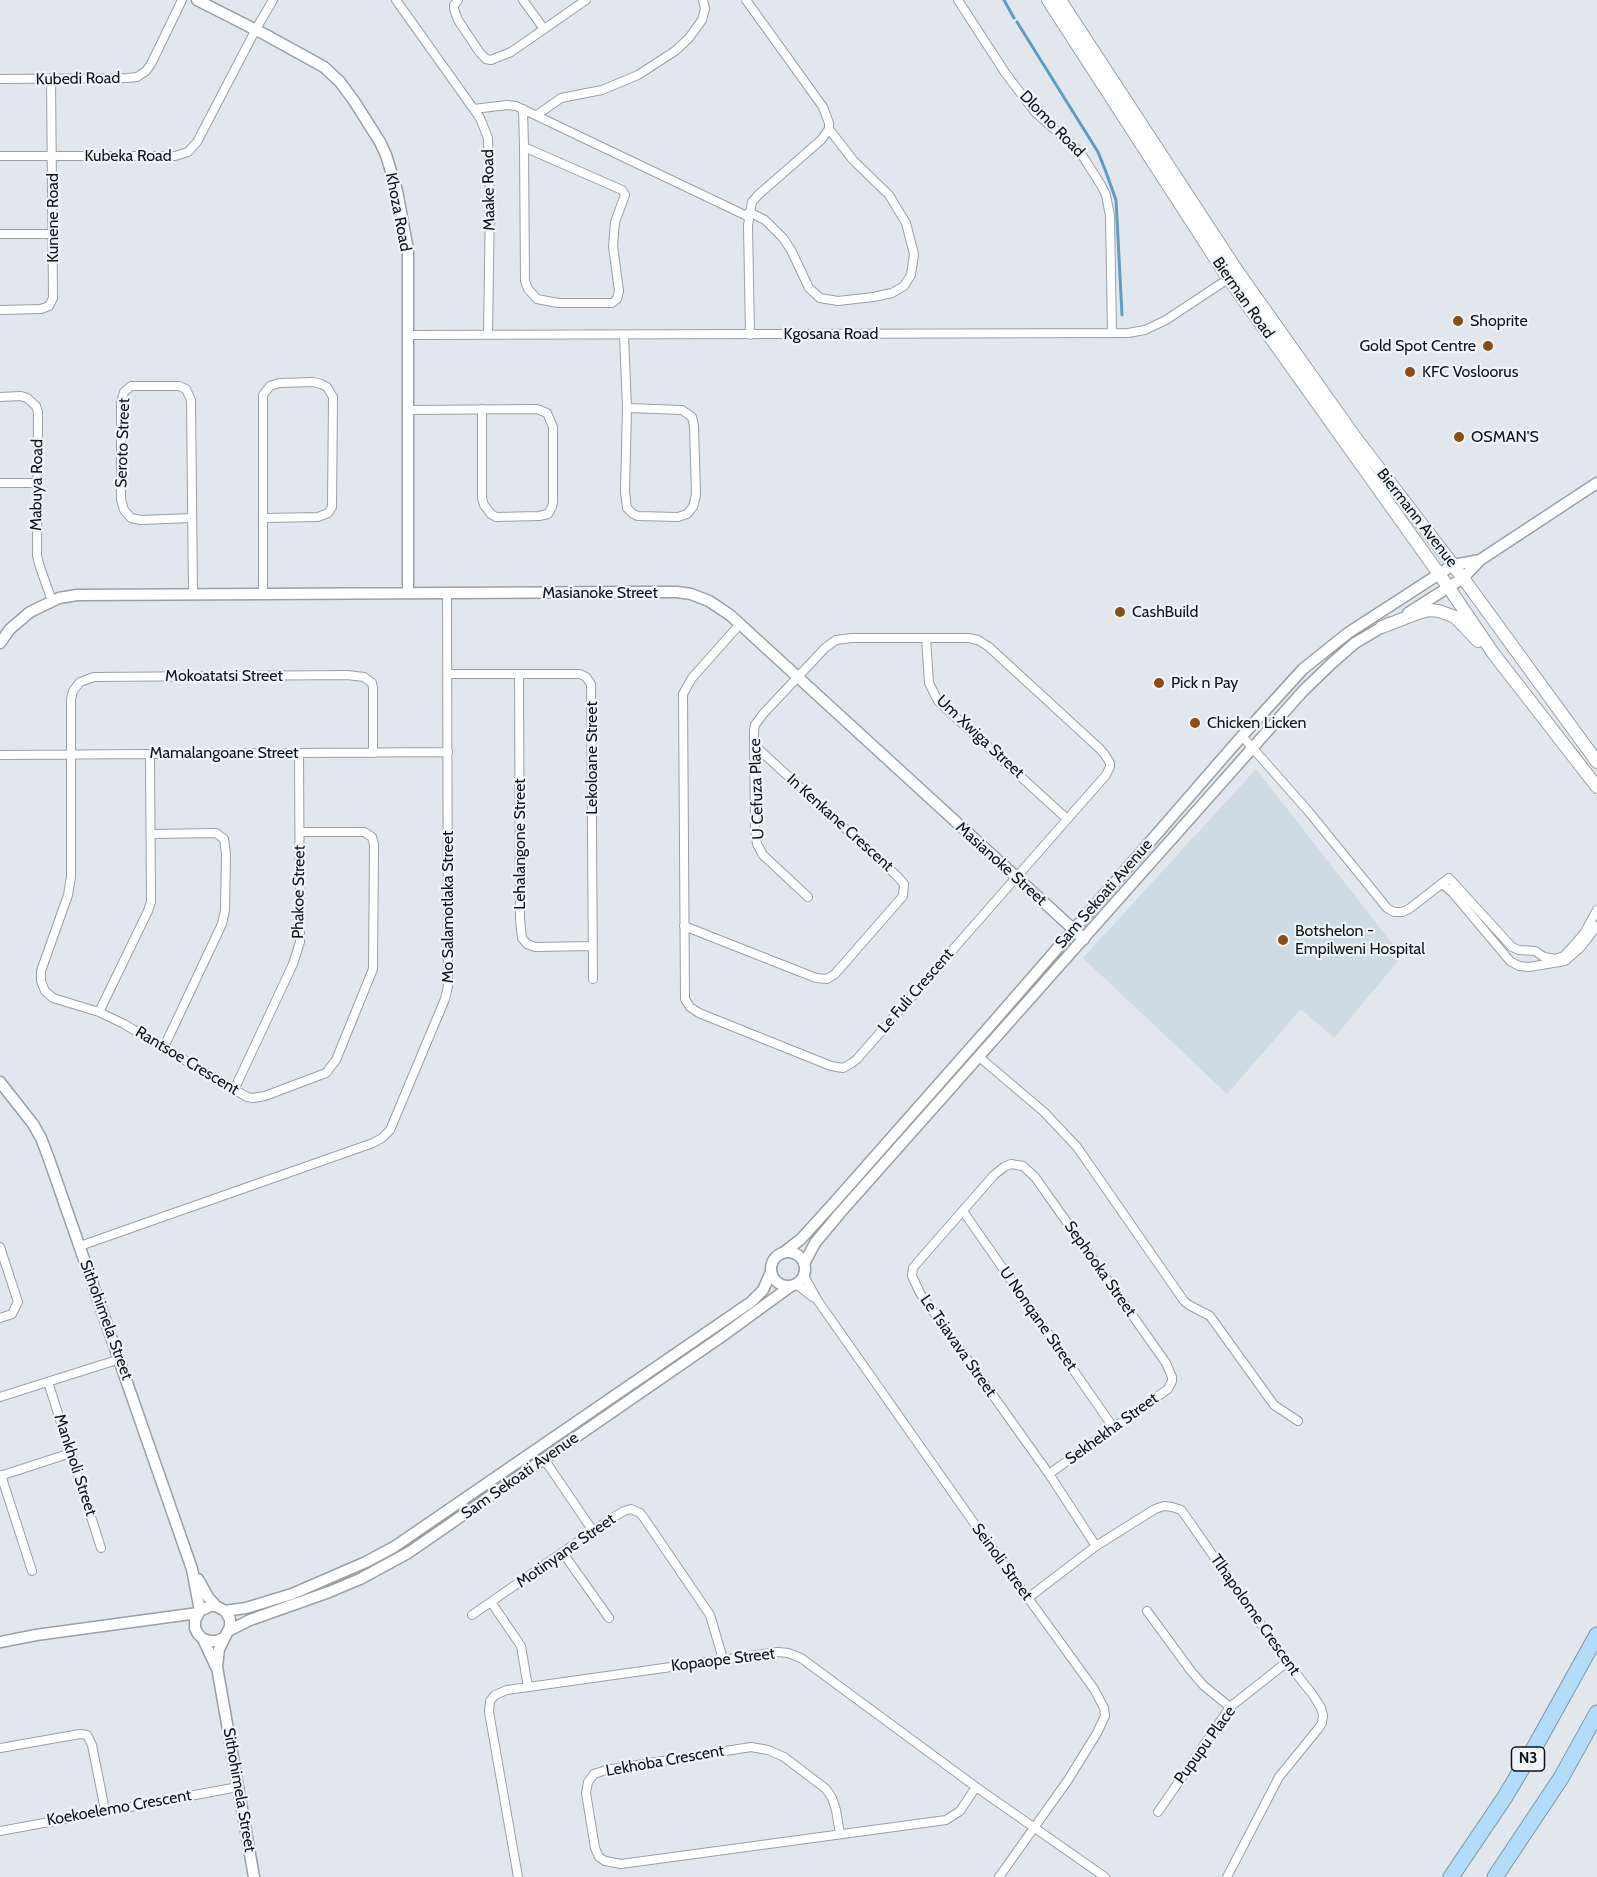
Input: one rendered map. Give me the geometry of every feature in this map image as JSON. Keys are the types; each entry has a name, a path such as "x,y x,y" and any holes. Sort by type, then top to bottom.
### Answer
{"highway":[{"name":"N3","path":"1451,1877 1505,1797 1597,1635"},
{"name":"N3","path":"1495,1877 1561,1778 1597,1713"}],"main road":[{"name":"Bierman Road","path":"1048,0 1233,275 1449,588"},
{"name":"Bierman Road","path":"1060,0 1233,275"},
{"name":"Biermann Avenue","path":"1233,275 1463,578 1597,762"},
{"name":"Biermann Avenue","path":"1449,588 1493,653 1597,788"},
{"path":"1382,627 1428,610 1439,611 1455,617 1478,642 1493,653"}],"street":[{"name":"Kubedi Road","path":"0,80 127,78 141,74 151,64 182,0"},
{"name":"Khoza Road","path":"197,0 256,29 315,61 332,73 354,101 380,142 392,171 406,238 408,593"},
{"name":"Kubeka Road","path":"0,156 175,156 188,152 198,142 273,0"},
{"name":"Maake Road","path":"396,0 474,109 485,129 489,149 488,335"},
{"path":"458,0 454,9 459,21 486,59 491,60 501,58 586,0"},
{"path":"523,0 544,29"},
{"path":"537,115 561,98 602,90 638,75 675,51 689,38 702,20 705,9 703,0"},
{"path":"474,109 507,105 523,109 765,220 783,238 809,288 820,298 838,300 892,294 904,286 911,275 914,254 906,222 889,195 854,160 829,129 823,107 746,0"},
{"name":"Dlomo Road","path":"958,0 986,45 1035,112 1080,152 1101,184 1106,195 1110,216 1112,333"},
{"name":"Kunene Road","path":"0,310 46,308 50,306 54,292 51,79"},
{"path":"523,109 525,281 528,289 537,299 558,303 612,303 617,299 619,291 614,267 615,222 625,195 622,190 524,147"},
{"path":"750,335 749,214 752,202 821,140 829,129"},
{"path":"0,234 53,234"},
{"name":"Kgosana Road","path":"407,335 1128,333 1166,320 1233,275"},
{"path":"624,335 627,508 638,516 678,517 687,514 693,507 696,495 692,417 682,410 627,408"},
{"path":"263,518 318,517 324,516 331,510 334,495 333,402 331,392 327,387 313,382 274,384 266,390 262,401 263,594"},
{"name":"Seroto Street","path":"192,518 141,520 131,518 124,510 121,403 124,392 131,386 179,386 189,393 192,407 193,594"},
{"name":"Mabuya Road","path":"0,397 21,396 36,406 38,556 39,567 52,601"},
{"path":"407,410 537,409 543,410 551,418 554,427 553,495 552,507 548,514 496,517 484,505 482,498 482,410"},
{"path":"0,483 38,483"},
{"path":"1453,565 1480,560 1597,483"},
{"name":"Sam Sekoati Avenue","path":"804,1264 815,1243 840,1213 1315,678 1355,643 1449,588 1463,578 1480,560"},
{"name":"Sam Sekoati Avenue","path":"783,1253 801,1239 831,1206 1303,669 1332,645 1453,565"},
{"name":"Masianoke Street","path":"0,643 10,629 40,606 77,595 447,592 684,593 699,597 715,604 740,624 1084,939"},
{"name":"Mo Salamotlaka Street","path":"80,1246 373,1143 390,1130 445,999 448,986 447,592"},
{"name":"Le Fuli Crescent","path":"740,624 692,678 683,694 685,999 690,1007 699,1013 804,1056 843,1068 857,1059 1067,819 1109,770 1110,762 1105,754 984,643 969,638 836,640 825,648 798,677"},
{"name":"Um Xwiga Street","path":"926,638 929,683 938,701 1067,819"},
{"name":"Lekoloane Street","path":"448,674 580,674 586,677 591,684 593,979"},
{"name":"Mokoatatsi Street","path":"70,754 73,691 80,682 89,678 347,675 364,676 372,683 373,753"},
{"name":"Lehalangone Street","path":"519,675 522,938 527,944 535,947 592,946"},
{"name":"U Cefuza Place","path":"798,677 758,721 754,730 757,844 763,855 808,897"},
{"path":"1242,736 1310,812 1387,908 1394,912 1409,909 1446,881"},
{"name":"In Kenkane Crescent","path":"684,926 816,978 827,979 835,974 903,896 904,884 897,876 754,745"},
{"name":"Mamalangoane Street","path":"0,755 448,752"},
{"name":"Phakoe Street","path":"234,1090 298,950 300,934 299,753"},
{"name":"Rantsoe Crescent","path":"70,754 71,877 68,895 41,971 40,978 45,991 53,998 99,1012 124,1024 247,1097 259,1098 326,1073 336,1060 373,969 374,845 372,837 358,831 300,832"},
{"path":"99,1012 150,905 152,890 150,754"},
{"path":"151,834 216,833 224,839 226,854 225,910 222,924 164,1047"},
{"path":"1446,881 1512,947 1535,951 1549,958 1564,956 1584,932 1597,910"},
{"path":"1446,881 1452,892 1510,961 1520,966 1565,961 1580,948 1597,926"},
{"path":"978,1056 1044,1113 1077,1147 1184,1301 1210,1316 1274,1405 1298,1421"},
{"name":"Sithohimela Street","path":"0,1082 41,1138 192,1569 199,1612"},
{"name":"Le Tsiavava Street","path":"1018,1164 1011,1164 999,1170 917,1263 912,1272 914,1282 1049,1474 1096,1546"},
{"name":"Sephooka Street","path":"1018,1164 1035,1177 1166,1363 1171,1372 1172,1381"},
{"name":"U Nonqane Street","path":"963,1211 1113,1427"},
{"path":"0,1247 18,1302 12,1314 0,1318"},
{"path":"788,1252 798,1256 804,1264 797,1282 778,1284 771,1272 772,1263 778,1255 783,1253 788,1252"},
{"name":"Sam Sekoati Avenue","path":"221,1609 246,1608 292,1594 366,1562 394,1547 751,1302 763,1290 771,1272"},
{"name":"Sam Sekoati Avenue","path":"226,1634 250,1620 329,1592 384,1567 408,1553 797,1282"},
{"name":"Seinoli Street","path":"797,1282 818,1301 1094,1689 1104,1708 1105,1716 1100,1728 1068,1780 1034,1828"},
{"path":"0,1397 120,1359"},
{"name":"Sekhekha Street","path":"1049,1474 1168,1389 1172,1381"},
{"name":"Mankholi Street","path":"48,1382 101,1548"},
{"path":"32,1571 1,1475 70,1453"},
{"path":"544,1460 593,1531"},
{"name":"Tlhapolome Crescent","path":"1028,1598 1096,1546 1155,1509 1164,1506 1181,1510 1321,1708 1323,1715 1322,1722 1279,1777 1227,1877"},
{"name":"Motinyane Street","path":"472,1615 593,1531 631,1509 640,1513 710,1615 723,1659"},
{"path":"562,1553 609,1618"},
{"name":"Sithohimela Street","path":"192,1569 208,1597 221,1609"},
{"path":"491,1602 521,1646 528,1687"},
{"path":"0,1642 173,1617 199,1612 210,1606 221,1609 230,1623 226,1634 213,1641 203,1639 195,1629 173,1617"},
{"path":"1146,1611 1204,1686 1230,1707"},
{"path":"195,1629 195,1620 199,1612"},
{"name":"Sithohimela Street","path":"226,1634 219,1649 217,1667 254,1877"},
{"name":"Sithohimela Street","path":"203,1639 217,1667"},
{"name":"Kopaope Street","path":"518,1877 489,1706 492,1698 498,1693 528,1687 778,1652 801,1658 976,1787 1105,1877"},
{"name":"Pupupu Place","path":"1158,1812 1230,1707 1287,1662"},
{"path":"0,1748 80,1734 87,1735 92,1745 105,1810"},
{"name":"Lekhoba Crescent","path":"840,1834 836,1810 826,1789 784,1757 768,1750 751,1747 606,1770 594,1774 588,1782 586,1793 595,1848 599,1857 621,1864 946,1820 960,1811 976,1787"},
{"name":"Koekoelemo Crescent","path":"0,1831 238,1787"},
{"path":"999,1877 1034,1828"}],"shaded area":[{"path":"1256,769 1402,956 1334,1038 1301,1009 1227,1094 1083,958"}],"waterway":[{"path":"1004,0 1014,18"},
{"path":"1017,22 1098,152 1106,172 1116,200 1122,315"}],"place":[{"name":"Shoprite","path":"1458,321"},
{"name":"Gold Spot Centre","path":"1488,346"},
{"name":"KFC Vosloorus","path":"1410,372"},
{"name":"OSMAN'S","path":"1459,437"},
{"name":"CashBuild","path":"1120,612"},
{"name":"Pick n Pay","path":"1159,683"},
{"name":"Chicken Licken","path":"1195,723"},
{"name":"Botshelon - Empilweni Hospital","path":"1283,940"}]}
